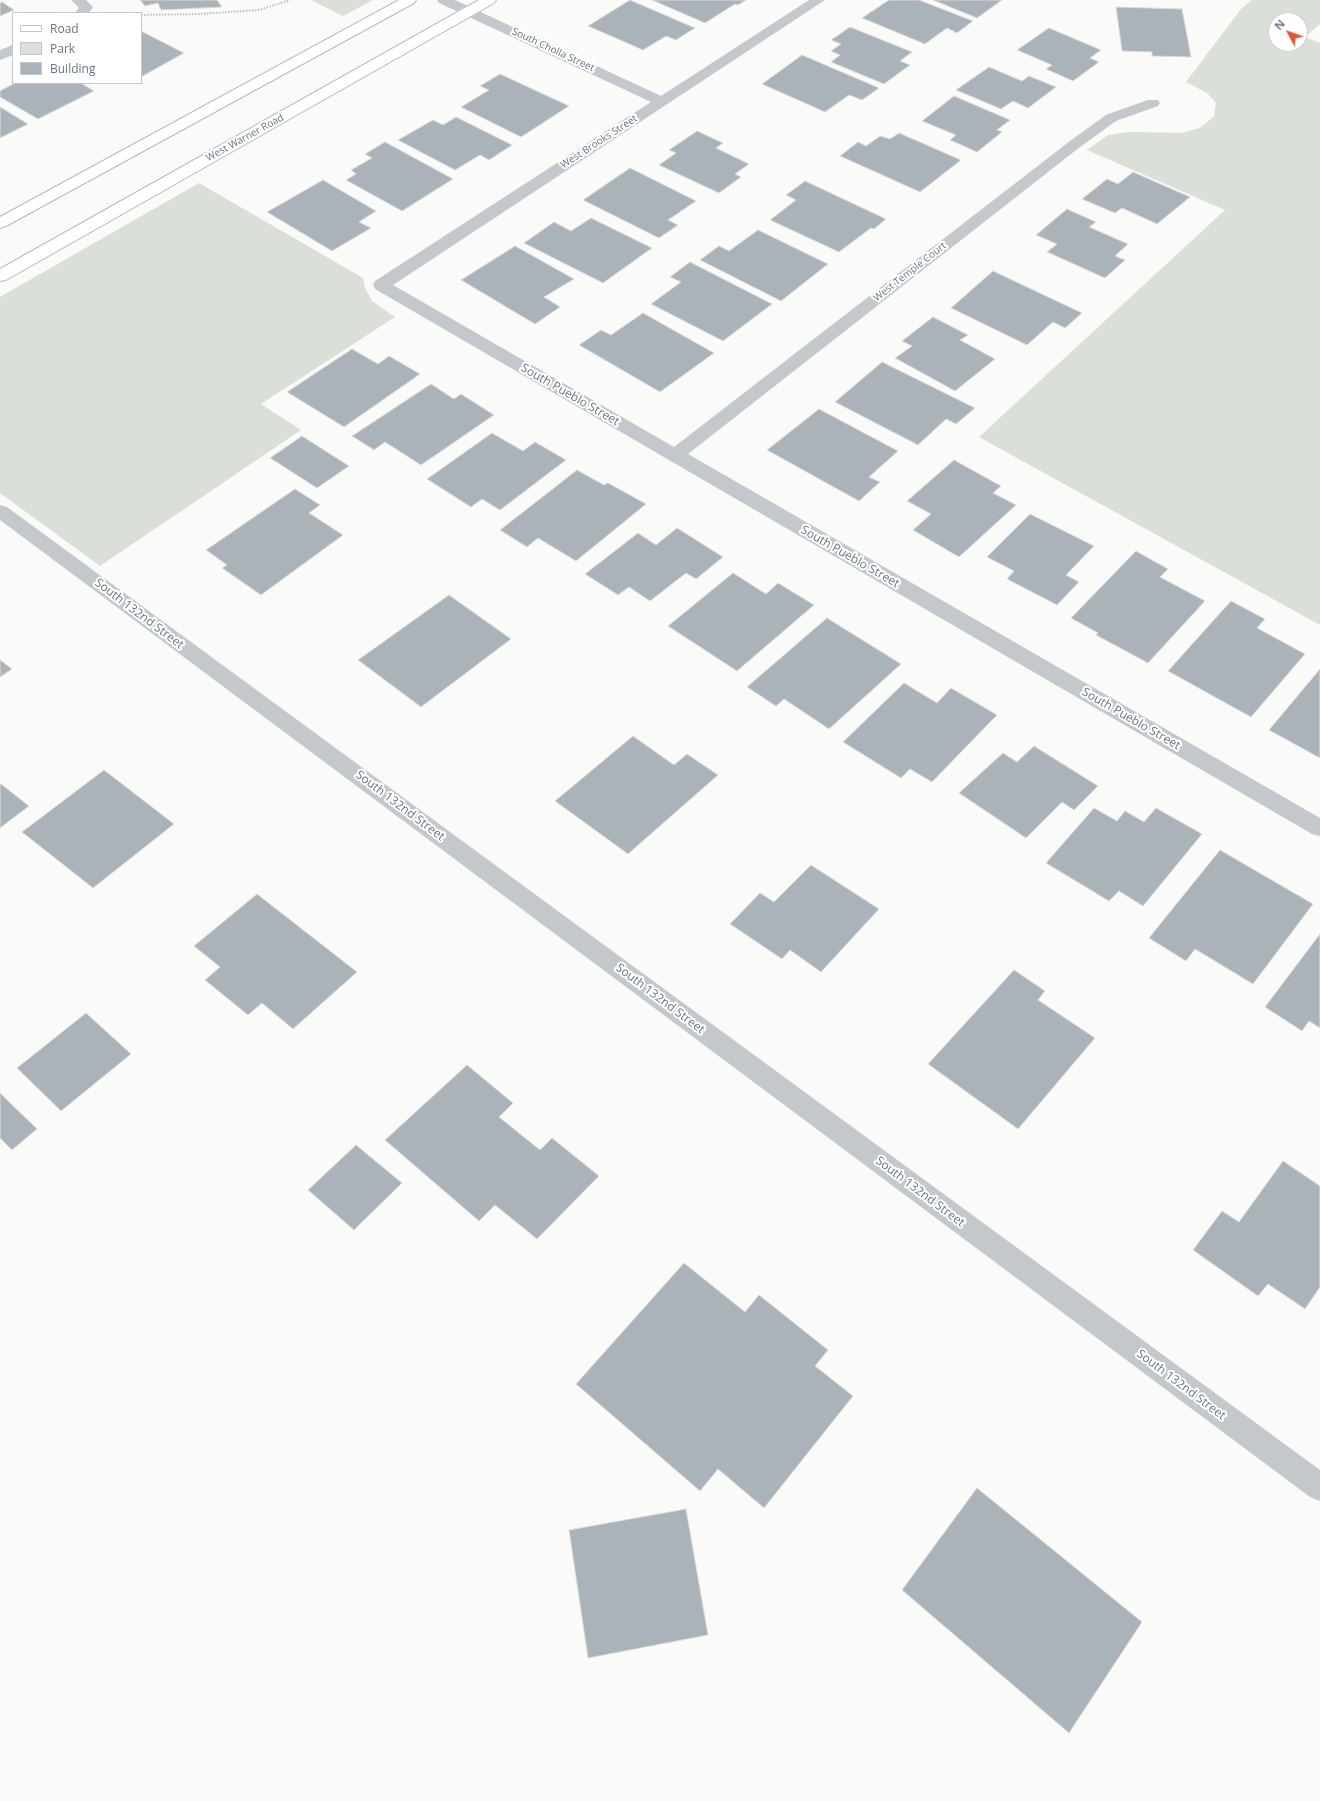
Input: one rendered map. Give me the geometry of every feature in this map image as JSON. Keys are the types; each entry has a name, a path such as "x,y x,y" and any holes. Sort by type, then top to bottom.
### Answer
{"main road":[{"path":"0,223 409,0"},
{"name":"West Warner Road","path":"0,276 489,0"}],"street":[{"name":"South Cholla Street","path":"444,0 661,101"},
{"name":"West Brooks Street","path":"380,285 818,0"},
{"path":"0,56 12,50"},
{"name":"West Temple Court","path":"675,456 1075,144 1111,118 1153,103"},
{"name":"South Pueblo Street","path":"380,285 1320,828"},
{"name":"South 132nd Street","path":"0,511 1320,1488"}],"path":[{"path":"142,15 198,14 259,10 290,0"}],"green space":[{"path":"311,0 373,0 343,16"},
{"path":"1252,0 1320,0 1320,24 1308,34 1308,12 1268,12 1268,52 1308,52 1308,38 1320,43 1320,625 979,437 1225,210 1087,150 1108,135 1128,132 1182,133 1200,128 1214,116 1216,103 1207,93 1186,82 1241,9"},
{"path":"199,183 363,278 365,288 372,301 395,317 261,404 301,430 100,566 0,493 0,297"}],"building":[{"path":"140,0 217,0 222,7 161,10 158,3 145,6"},
{"path":"630,0 695,28 676,40 666,36 643,50 588,26"},
{"path":"652,0 746,0 738,5 735,4 705,23"},
{"path":"889,0 919,0 973,21 957,33 947,28 925,44 862,18"},
{"path":"933,0 1002,0 977,18"},
{"path":"2,2 14,10 0,16 0,3"},
{"path":"1116,7 1182,9 1191,57 1152,56 1152,52 1122,51"},
{"path":"850,27 912,52 900,61 910,65 884,84 831,62 840,55 831,51 841,44 831,40"},
{"path":"1049,28 1101,50 1090,58 1099,62 1073,81 1046,69 1052,65 1017,50"},
{"path":"142,32 184,53 142,76"},
{"path":"802,55 879,88 862,100 849,95 825,112 762,84"},
{"path":"989,67 1022,81 1029,76 1056,87 1028,108 1013,101 1001,109 956,90"},
{"path":"500,74 569,106 521,137 461,107 489,90 480,86"},
{"path":"13,84 83,84 94,91 38,119 0,97 0,91"},
{"path":"954,96 1010,120 997,130 1002,132 977,152 950,140 956,135 922,121"},
{"path":"0,107 28,124 0,138"},
{"path":"456,117 512,145 489,160 480,155 455,170 398,140 433,120 443,125"},
{"path":"697,131 723,143 716,148 749,164 735,174 741,177 719,193 659,165 676,153 669,150"},
{"path":"899,133 961,160 920,192 840,156 858,142 866,146 880,136 890,139"},
{"path":"385,142 453,179 402,211 346,180 356,174 351,170 372,158 365,154"},
{"path":"630,168 696,201 668,220 678,225 659,238 583,200"},
{"path":"1133,172 1190,197 1157,224 1122,208 1115,213 1082,199 1107,179 1118,184"},
{"path":"323,180 376,211 359,222 371,228 332,251 267,212"},
{"path":"805,181 886,219 874,229 871,228 839,252 770,220 796,200 786,195"},
{"path":"1067,209 1096,222 1089,227 1128,244 1115,256 1125,260 1105,278 1047,252 1057,244 1036,235"},
{"path":"591,218 652,248 603,283 524,243 554,222 571,231"},
{"path":"758,230 828,264 781,301 700,260 719,246 729,251"},
{"path":"515,246 574,279 544,297 560,307 535,324 461,280"},
{"path":"690,262 772,304 723,341 651,304 681,282 670,277"},
{"path":"993,271 1082,313 1065,328 1053,322 1027,345 951,308"},
{"path":"643,313 714,353 660,392 579,345 601,330 611,335"},
{"path":"933,317 968,335 960,340 995,359 955,391 895,358 912,346 902,341"},
{"path":"352,349 378,364 389,356 420,374 344,427 287,392"},
{"path":"882,362 975,408 956,424 946,419 918,445 835,402"},
{"path":"431,384 454,399 461,394 494,415 421,465 385,442 374,450 352,436"},
{"path":"819,409 898,451 869,477 880,482 859,501 767,450"},
{"path":"492,433 523,451 535,442 566,460 500,510 482,499 471,507 427,479"},
{"path":"302,436 349,466 317,488 270,458"},
{"path":"954,460 1001,486 993,493 1016,505 959,557 913,530 931,514 907,501"},
{"path":"577,470 604,485 608,483 646,504 576,561 538,538 527,547 500,530"},
{"path":"295,489 320,505 309,513 343,535 261,595 222,568 227,565 206,550"},
{"path":"1030,514 1094,546 1066,575 1079,582 1057,605 1007,579 1014,571 987,557"},
{"path":"677,528 723,557 696,579 686,573 650,601 629,587 618,595 585,574 638,533 656,545"},
{"path":"1136,551 1168,569 1160,577 1205,601 1148,663 1096,635 1098,633 1071,618"},
{"path":"733,573 766,594 778,583 814,605 737,671 668,626"},
{"path":"449,595 511,639 421,707 358,660"},
{"path":"1231,601 1265,619 1257,628 1305,654 1251,717 1168,671"},
{"path":"827,618 901,664 829,729 784,699 776,706 747,687"},
{"path":"0,660 12,669 0,677"},
{"path":"1320,669 1320,758 1269,730"},
{"path":"904,683 937,703 951,688 997,715 932,782 910,769 901,778 843,742"},
{"path":"633,736 674,765 687,754 718,775 628,854 555,801"},
{"path":"1034,746 1098,786 1074,810 1062,802 1026,838 959,793 1003,753 1017,762"},
{"path":"104,770 174,824 93,888 22,832"},
{"path":"1,784 29,806 0,828 0,785"},
{"path":"1094,808 1117,821 1125,811 1144,822 1156,808 1202,834 1143,906 1119,891 1109,901 1046,863"},
{"path":"1220,850 1313,904 1253,984 1195,949 1186,961 1149,938"},
{"path":"811,865 879,909 821,972 790,950 782,959 730,924 760,893 774,902"},
{"path":"257,894 357,972 293,1029 262,1003 248,1015 205,980 220,967 194,946"},
{"path":"1320,934 1320,1028 1309,1021 1302,1031 1265,1007"},
{"path":"1014,970 1045,991 1038,1000 1095,1038 1018,1129 928,1064"},
{"path":"86,1013 131,1054 61,1111 17,1068"},
{"path":"467,1065 513,1103 499,1117 540,1150 552,1138 599,1176 537,1239 495,1205 479,1221 385,1140"},
{"path":"0,1093 37,1129 12,1150 0,1138"},
{"path":"356,1145 402,1183 354,1230 308,1190"},
{"path":"1283,1161 1320,1186 1320,1287 1305,1309 1268,1284 1258,1296 1193,1250 1222,1211 1239,1222"},
{"path":"684,1263 745,1312 759,1295 828,1350 815,1366 853,1396 764,1508 718,1469 700,1491 576,1384"},
{"path":"977,1488 1142,1622 1069,1733 902,1590"},
{"path":"686,1509 708,1635 588,1658 569,1530"}]}
